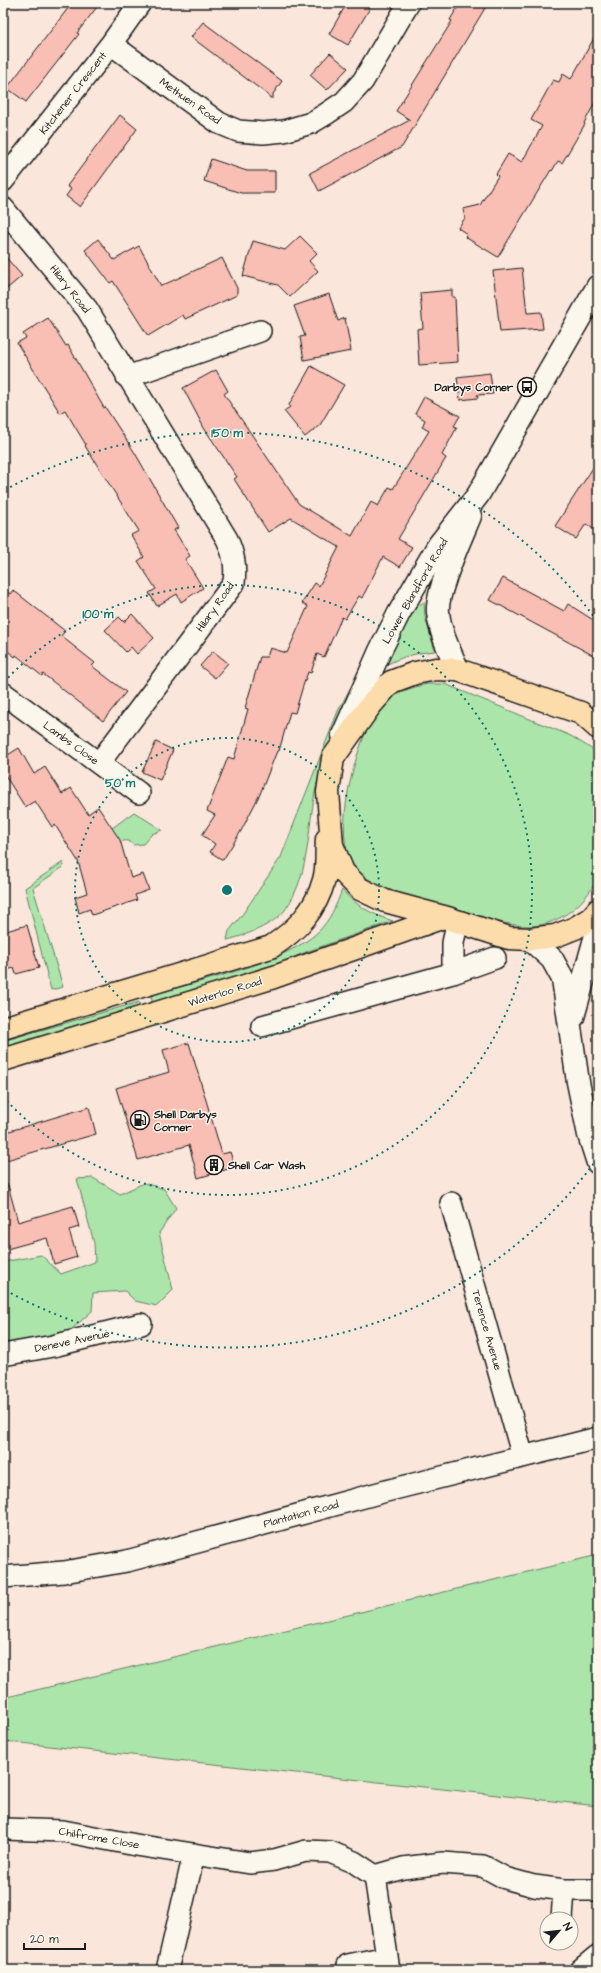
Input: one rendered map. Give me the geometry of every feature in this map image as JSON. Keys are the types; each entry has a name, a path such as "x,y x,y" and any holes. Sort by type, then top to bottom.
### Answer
{"main road":[{"name":"Lower Blandford Road","path":"333,758 398,614 438,546 478,495 598,286"},
{"name":"Lower Blandford Road","path":"458,670 443,634 438,611 444,581 478,495"},
{"path":"3,1028 271,947 298,928 314,905 324,879 328,792 333,758 370,706 391,682 436,669 458,670 590,716 598,728"},
{"path":"328,815 332,845 343,872 360,889 385,901 509,938 530,939 555,936 575,928 590,919 598,910"},
{"name":"Waterloo Road","path":"3,1060 274,978 450,920"},
{"path":"571,1024 598,928"},
{"path":"530,939 552,959 563,979 571,1024 578,1082 586,1120 598,1163"},
{"path":"581,1970 598,1956"}],"street":[{"name":"Kitchener Crescent","path":"3,181 111,44 140,3"},
{"name":"Methuen Road","path":"111,44 218,123 238,131 263,133 284,131 311,123 344,102 364,81 409,3"},
{"name":"Hilary Road","path":"3,208 87,309 227,539 233,552 236,568 234,583 99,763"},
{"path":"127,376 260,331"},
{"name":"Lambs Close","path":"3,693 139,793"},
{"path":"450,920 453,943 453,973"},
{"path":"262,1026 453,973 495,958"},
{"name":"Terence Avenue","path":"451,1203 523,1457"},
{"name":"Deneve Avenue","path":"3,1356 53,1346 141,1324"},
{"name":"Plantation Road","path":"3,1577 64,1572 127,1561 379,1493 598,1438"},
{"name":"Chilfrome Close","path":"4,1829 63,1831 250,1863 274,1860 306,1852 330,1852 354,1862 374,1876"},
{"path":"167,1970 194,1854"},
{"path":"348,1965 388,1963 374,1876 403,1868 443,1863 484,1866 505,1878 534,1886 564,1890 598,1890"},
{"path":"563,1911 564,1890"}],"green space":[{"path":"401,594 356,684 327,752 315,793 305,862 294,895 285,910 274,920 250,933 227,940 229,931 242,915 281,857 338,711"},
{"path":"424,602 425,617 435,651 408,656 382,667 394,640 405,622 411,613"},
{"path":"428,684 445,684 571,736 598,753 599,872 594,885 588,894 572,910 563,916 542,925 522,926 502,923 386,889 374,883 354,866 347,852 344,834 345,813 348,790 360,746 375,714 385,702 405,691"},
{"path":"134,812 162,830 152,834 143,844 133,845 129,841 125,841 115,844 104,834"},
{"path":"63,862 63,867 33,888 63,987 51,990 25,888"},
{"path":"342,890 365,909 378,916 393,921 306,952 270,968 153,1006 151,995 215,978 263,962 303,943 318,932 326,923"},
{"path":"139,1002 141,1012 3,1054 3,1041"},
{"path":"93,1178 120,1194 144,1183 164,1189 176,1208 159,1233 173,1290 157,1306 135,1301 125,1291 93,1293 92,1311 70,1331 20,1342 3,1343 3,1262 41,1255 61,1274 95,1262 94,1243 77,1179"},
{"path":"598,1555 598,1806 3,1741 3,1698"}],"building":[{"path":"72,3 100,3 77,33 79,34 26,102 7,88"},
{"path":"347,3 361,3 370,8 348,45 329,34"},
{"path":"460,3 488,3 402,147 319,191 310,173 410,120 396,111 452,21 450,20"},
{"path":"203,22 282,81 273,94 273,98 270,98 191,37"},
{"path":"598,31 598,97 584,123 585,124 562,163 558,161 552,171 551,170 498,257 465,237 467,234 458,228 465,218 463,209 480,205 498,176 496,174 508,154 522,162 542,126 531,120 553,80 559,82 563,74 571,79"},
{"path":"330,53 348,68 327,90 310,75"},
{"path":"120,115 137,129 80,207 66,196 71,189 67,186"},
{"path":"211,159 247,171 275,171 275,193 241,193 204,181"},
{"path":"300,236 317,253 309,261 318,271 290,297 278,285 243,276 253,241 285,250"},
{"path":"98,239 114,260 139,246 161,286 222,258 237,288 237,295 185,319 183,315 148,336 113,281 110,283 85,250"},
{"path":"3,254 22,276 3,292"},
{"path":"522,268 527,313 541,312 543,329 500,332 493,271"},
{"path":"452,290 452,297 455,297 458,362 419,365 417,329 423,328 420,293"},
{"path":"329,294 338,321 345,318 351,351 304,360 300,337 305,336 294,306"},
{"path":"48,318 66,346 68,345 104,408 105,407 135,453 178,528 174,530 190,556 185,559 203,588 181,602 177,594 157,606 149,593 156,589 138,561 144,557 131,535 139,531 85,446 86,445 65,410 60,413 17,343 26,338 23,334"},
{"path":"311,366 344,385 320,425 305,437 284,411 290,407 289,405"},
{"path":"216,370 228,391 224,394 299,504 352,536 371,502 378,506 389,487 393,489 429,431 422,427 425,420 415,414 424,397 460,416 454,426 457,427 442,455 446,458 398,539 412,547 400,567 383,557 362,598 359,596 345,619 342,617 324,657 317,654 311,673 308,672 295,713 290,712 279,751 277,751 260,794 241,831 223,860 210,852 215,844 202,835 215,815 207,811 228,757 234,759 248,709 245,708 260,657 267,657 270,648 287,653 308,606 302,603 315,583 319,586 339,547 291,518 268,532 234,479 237,477 204,428 183,388"},
{"path":"490,373 493,394 477,395 478,398 460,400 457,377"},
{"path":"598,460 598,532 586,524 576,539 555,526"},
{"path":"503,578 564,611 568,604 598,623 598,658 490,600"},
{"path":"3,588 10,594 13,590 65,631 61,636 95,663 92,666 126,692 103,721 43,674 42,676 16,655 15,657 3,647"},
{"path":"132,614 154,638 137,654 131,647 126,652 105,630 119,617 124,622"},
{"path":"213,651 228,663 215,678 200,666"},
{"path":"156,742 173,750 160,780 142,772"},
{"path":"19,748 34,774 45,767 62,794 71,788 88,814 98,807 120,840 131,878 143,874 149,890 135,895 137,900 92,915 90,909 79,913 75,897 87,893 78,861 55,825 52,827 35,801 25,807 3,772 3,758"},
{"path":"27,925 39,968 16,974 14,968 3,971 3,932"},
{"path":"189,1043 222,1154 230,1152 235,1167 198,1178 189,1145 138,1160 116,1088 169,1072 163,1050"},
{"path":"89,1107 96,1134 3,1161 3,1133"},
{"path":"3,1185 8,1185 18,1222 73,1206 79,1227 69,1230 77,1257 54,1264 47,1238 3,1250"}],"place":[{"name":"Darbys Corner","path":"527,387"},
{"name":"Shell Darbys Corner","path":"140,1120"},
{"name":"Shell Car Wash","path":"214,1165"}]}
